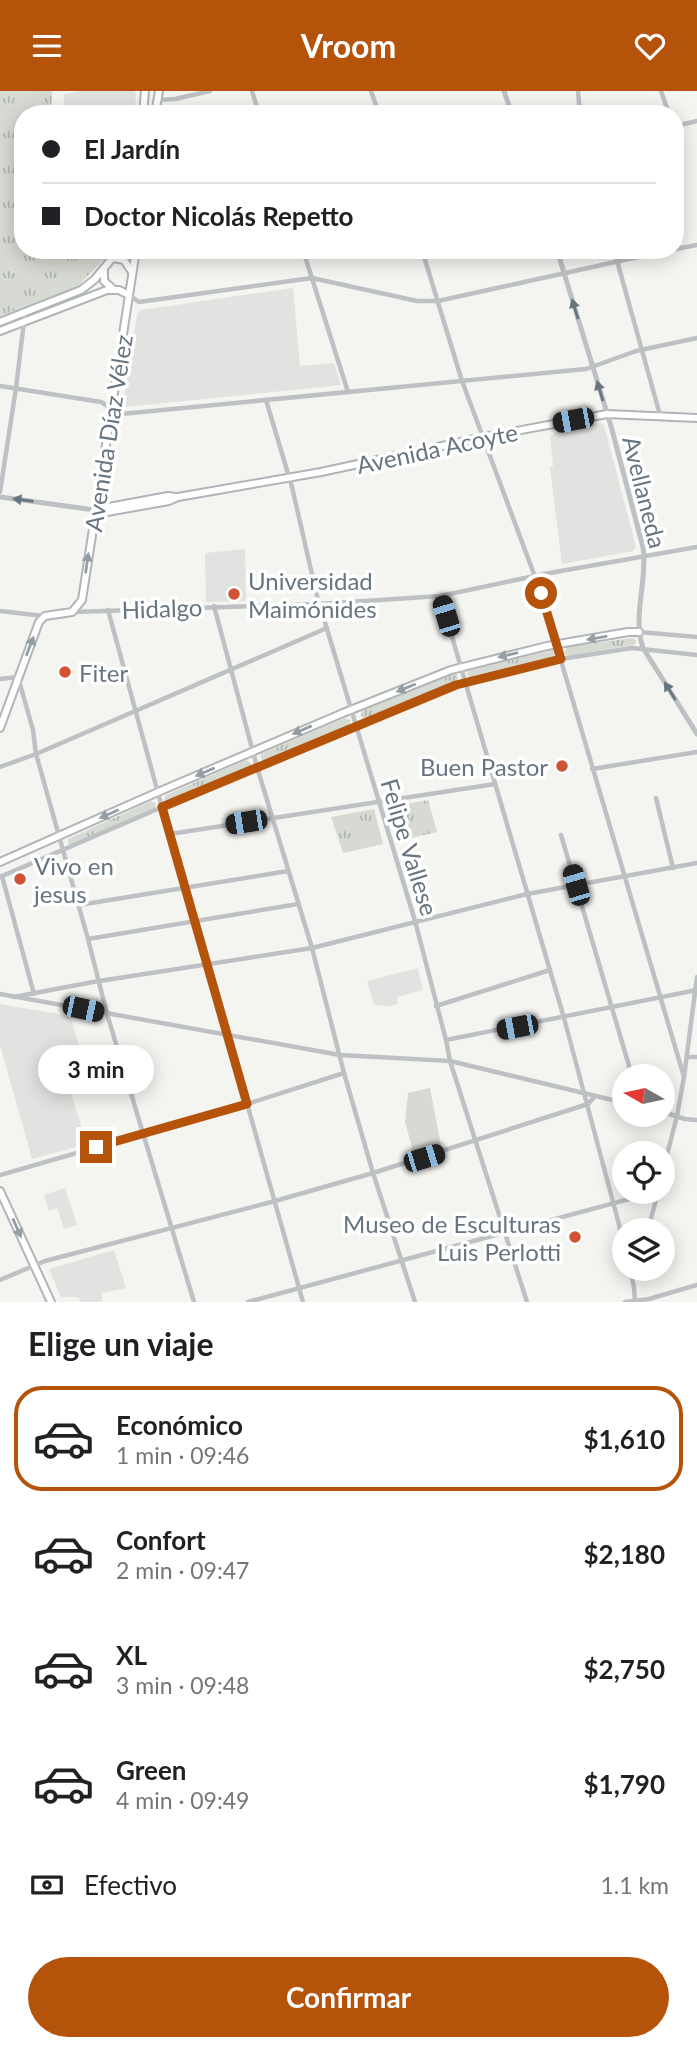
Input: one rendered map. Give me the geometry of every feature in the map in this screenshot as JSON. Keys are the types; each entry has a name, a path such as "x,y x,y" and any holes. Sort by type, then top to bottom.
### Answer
{"main road":[{"path":"145,91 151,99 158,100"},
{"path":"157,105 159,91"},
{"path":"0,322 81,291 112,259"},
{"path":"122,259 127,262 133,273"},
{"name":"Avenida Díaz Vélez","path":"72,612 82,600 135,259"},
{"path":"106,265 103,278 106,284 129,295"},
{"path":"0,331 113,289"},
{"name":"Avenida Acoyte","path":"95,510 337,469 607,414 697,418"},
{"name":"Hidalgo","path":"45,616 72,612"},
{"path":"0,728 37,627 45,616"},
{"path":"0,862 253,751 461,667 556,645 639,632"},
{"path":"0,1191 51,1302"}],"street":[{"path":"158,100 210,91"},
{"path":"306,259 348,392"},
{"path":"425,259 462,381 535,576 684,1077"},
{"name":"Avellaneda","path":"560,259 607,414 644,557 639,632 643,648 697,734"},
{"path":"129,295 139,302 312,278 417,300 438,301 627,259"},
{"path":"617,261 660,415"},
{"path":"25,313 0,494 95,510"},
{"path":"0,386 93,401 121,414 593,368 642,349 697,338"},
{"name":"Felipe Vallese","path":"266,400 289,478 319,604 415,921 450,1061 527,1302"},
{"name":"Hidalgo","path":"72,612 319,604 440,596 697,547"},
{"path":"440,596 564,1018 612,1194"},
{"path":"214,606 257,767 312,948 344,1073 415,1302"},
{"path":"108,610 184,888 229,1035 303,1302"},
{"name":"Hidalgo","path":"0,611 45,616"},
{"path":"0,767 36,754 327,628"},
{"path":"639,632 697,637"},
{"path":"36,1000 1,877 257,767 465,682 561,659 632,648 697,655"},
{"path":"0,679 18,677 33,730 36,754 107,1014 194,1302"},
{"path":"592,769 697,752"},
{"path":"170,834 495,784"},
{"path":"656,797 673,868"},
{"path":"561,835 628,1064"},
{"path":"14,997 312,948 527,894 697,863"},
{"path":"79,905 288,871"},
{"path":"88,939 298,904"},
{"path":"436,1006 550,970"},
{"path":"671,1141 684,1077 697,977"},
{"path":"446,1040 696,991"},
{"path":"0,994 340,1055 450,1061 612,1100"},
{"path":"687,1057 697,1057"},
{"path":"0,1175 247,1104 344,1073"},
{"path":"0,1280 45,1261 275,1201 474,1142 588,1104 596,1096"},
{"path":"677,1116 697,1120"},
{"path":"248,1302 612,1203"},
{"path":"633,1281 635,1302"},
{"path":"625,1302 649,1299 697,1285"}],"shaded area":[{"path":"81,91 134,91 135,105 64,105 64,94"},
{"path":"293,288 300,366 334,363 341,385 126,407 123,404 137,315 141,310"},
{"path":"601,423 604,425 636,547 633,551 562,564 550,467 553,466 550,436 563,430"},
{"path":"245,549 246,601 206,602 205,553"},
{"path":"418,968 423,990 397,997 398,1004 374,1005 367,981"},
{"path":"0,1004 70,1016 91,1084 70,1090 87,1144 32,1159 0,1045"},
{"path":"65,1188 77,1225 64,1229 57,1208 49,1211 44,1195"},
{"path":"114,1250 126,1288 102,1293 102,1302 81,1302 78,1297 61,1297 49,1269"}],"green space":[{"path":"0,91 52,91 51,105 14,105 14,259 104,259 77,287 0,316"},
{"path":"632,638 636,640 633,645 568,656 564,653 567,647"},
{"path":"552,650 556,652 553,659 469,678 467,674 468,671"},
{"path":"457,674 458,681 365,718 361,717 362,711"},
{"path":"344,718 351,720 348,727 265,761 261,759 261,754"},
{"path":"246,760 251,763 250,768 167,803 164,799 166,795"},
{"path":"428,800 437,832 399,841 389,807"},
{"path":"151,801 156,803 155,808 68,844 68,839"},
{"path":"374,809 383,844 343,853 331,817"},
{"path":"430,1088 441,1146 413,1151 405,1122 408,1093"}],"place":[{"name":"Universidad Maimónides","path":"234,594"},
{"name":"Fiter","path":"65,672"},
{"name":"Buen Pastor","path":"562,766"},
{"name":"Vivo en jesus","path":"20,879"},
{"name":"Museo de Esculturas Luis Perlotti","path":"575,1237"}],"route":[{"path":"96,1147 247,1104 162,807 456,685 561,659 541,593"}]}
